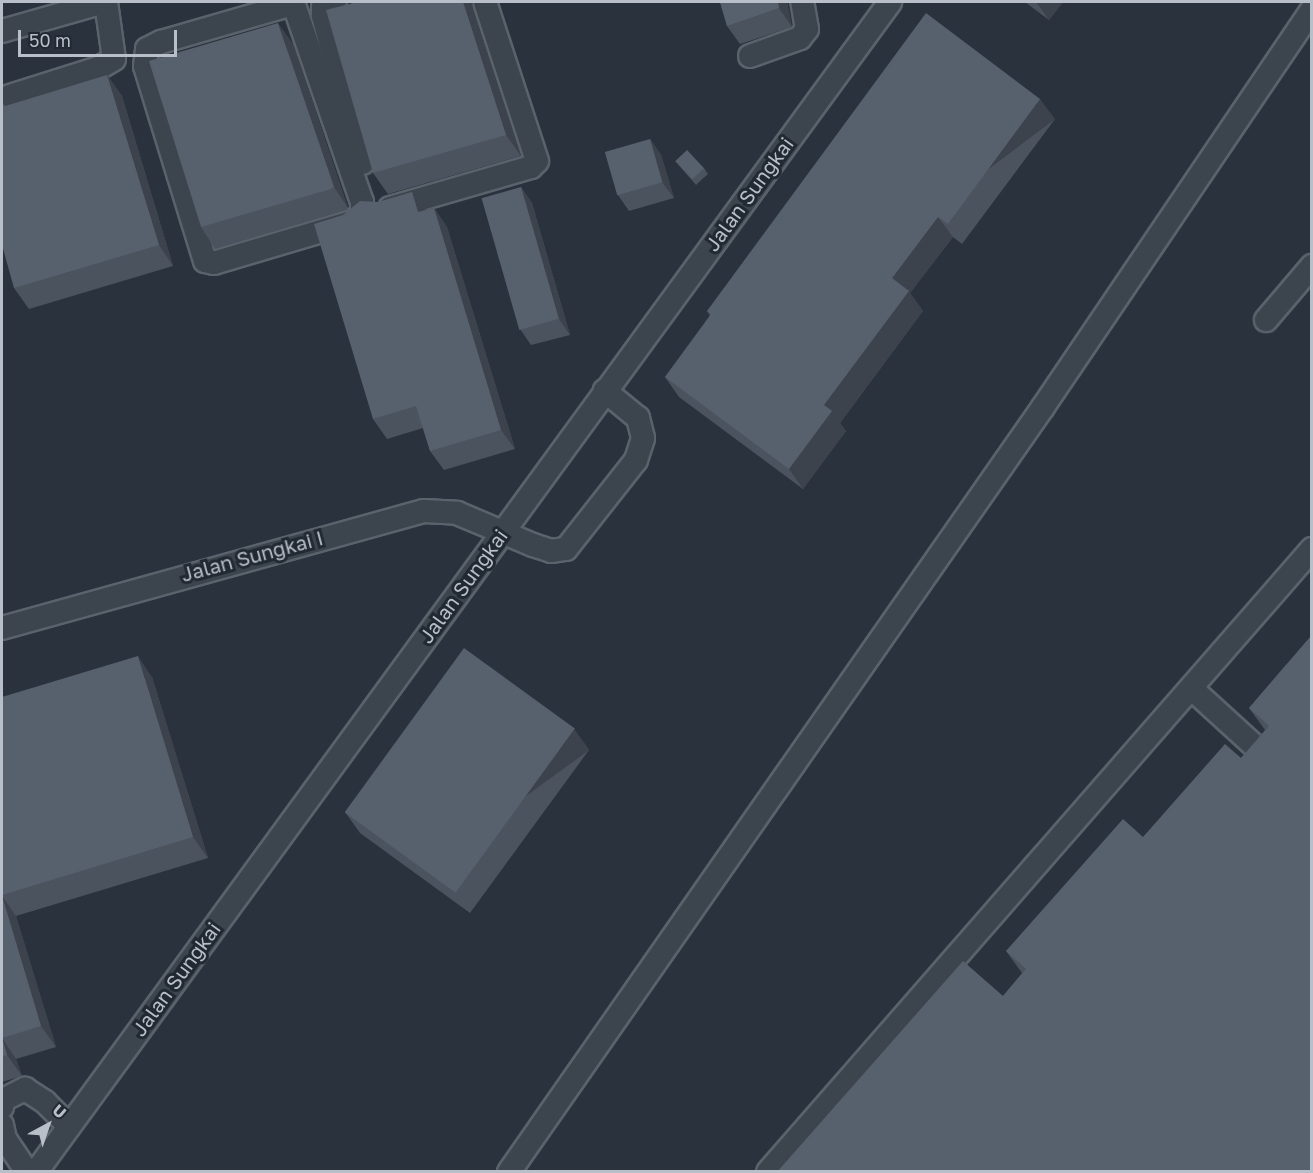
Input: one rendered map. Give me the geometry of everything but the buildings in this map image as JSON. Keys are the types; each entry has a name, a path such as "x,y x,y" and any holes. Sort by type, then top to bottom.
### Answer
{"street":[{"path":"2,31 105,2 114,59 99,68 9,96"},
{"path":"335,2 323,7 323,16 372,197 379,206 388,208 531,167 537,162 485,2"},
{"path":"750,56 800,38 807,29 802,2"},
{"name":"Jalan Sungkai","path":"36,1172 890,2"},
{"path":"293,3 362,202 362,214 352,222 213,262 205,261 145,66 147,50 161,42 293,3"},
{"path":"509,1172 1043,407 1311,10"},
{"path":"1266,321 1311,266"},
{"name":"Jalan Sungkai I","path":"2,628 424,511 457,513 551,550 566,549 636,460 643,438 638,418 605,391"},
{"path":"768,1172 1311,549"},
{"path":"1191,688 1259,750"},
{"path":"2,1107 3,1100 25,1089 45,1102 69,1126"},
{"path":"2,1125 5,1139 27,1172"}]}
